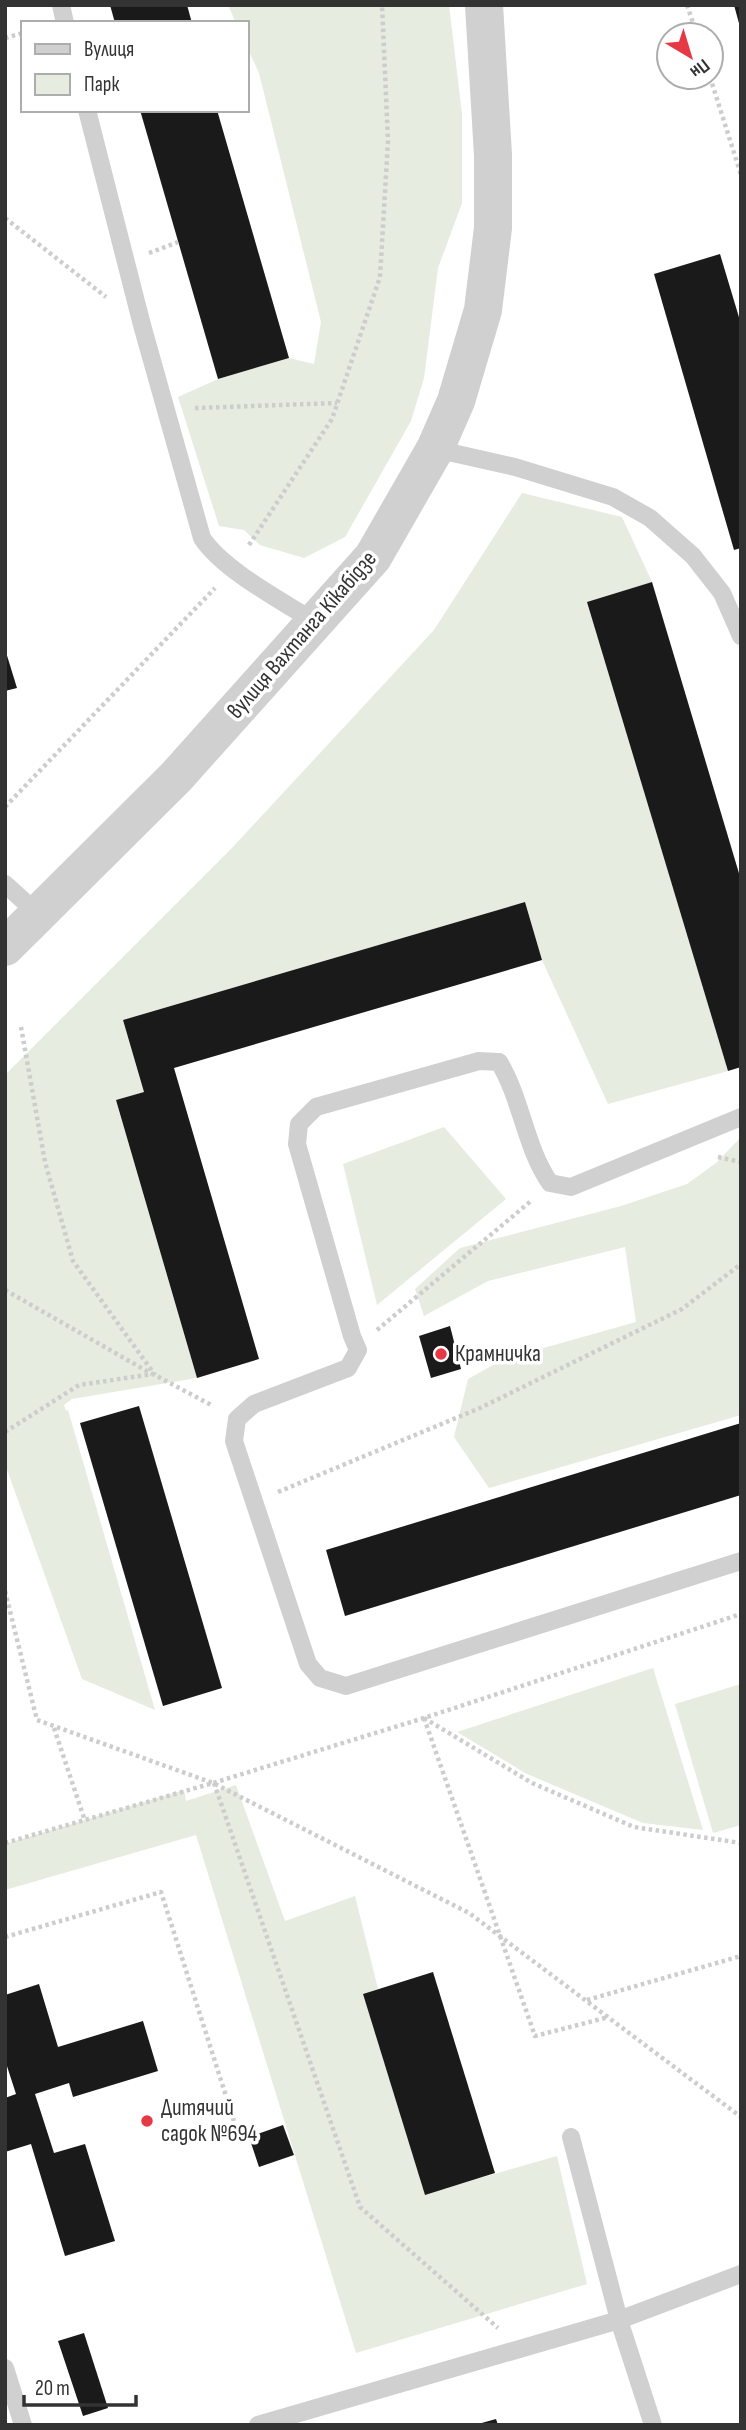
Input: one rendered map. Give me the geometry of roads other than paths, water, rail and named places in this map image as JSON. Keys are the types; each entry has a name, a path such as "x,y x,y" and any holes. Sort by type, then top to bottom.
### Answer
{"street":[{"name":"вулиця Вахтанга Кікабідзе","path":"5,947 176,777 373,557 435,449 456,401 483,310 493,228 493,155 484,5"}],"lane":[{"path":"88,112 142,326 202,538 208,547 233,569 315,622"},
{"path":"435,449 514,467 613,498 650,519 694,556 722,593 741,636"},
{"path":"5,884 38,914"},
{"path":"741,1117 571,1187 550,1183 539,1167 508,1076 499,1062 479,1061 316,1107 299,1124 297,1144 358,1350 348,1367 254,1404 237,1419 234,1441 309,1664 320,1678 346,1686 741,1561"},
{"path":"571,2137 619,2320 653,2425"},
{"path":"258,2425 619,2320 741,2274"},
{"path":"5,2368 23,2425"}],"place":[{"name":"Крамничка","path":"441,1354"},
{"name":"Дитячий садок №694","path":"147,2121"}]}
